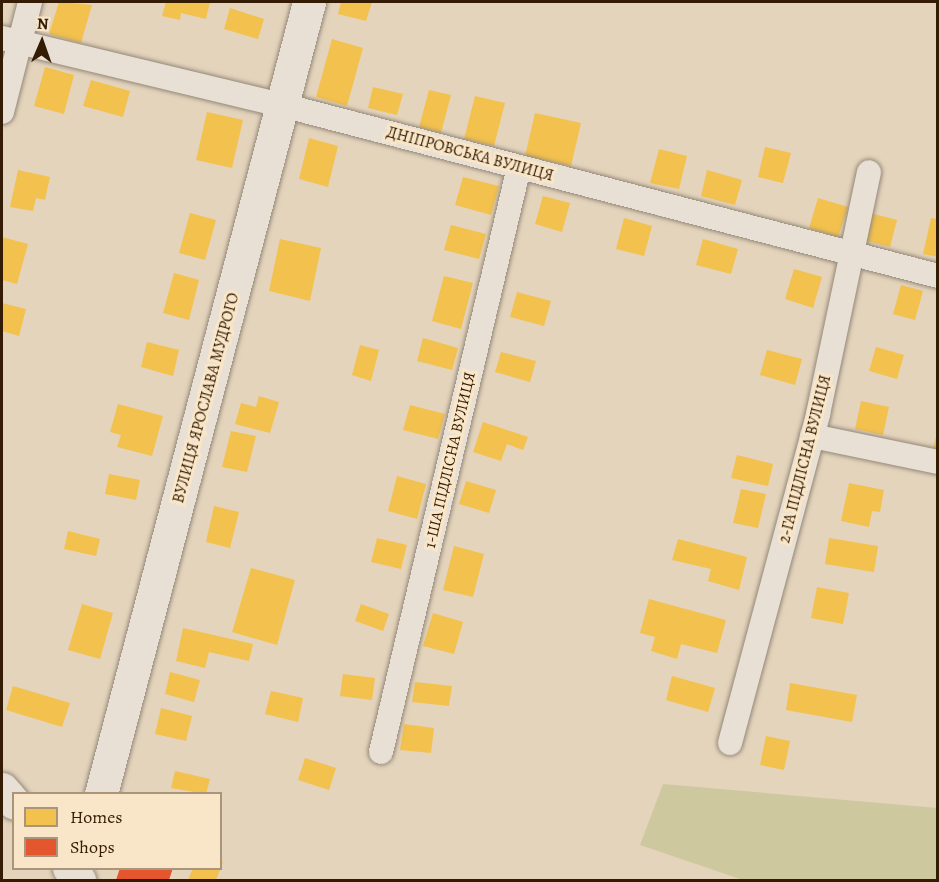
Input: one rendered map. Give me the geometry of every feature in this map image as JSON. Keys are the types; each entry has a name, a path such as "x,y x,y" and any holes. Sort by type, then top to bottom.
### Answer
{"street":[{"path":"2,112 11,40 30,2"},
{"name":"ВУЛИЦЯ ЯРОСЛАВА МУДРОГО","path":"102,792 309,2"},
{"name":"ДНІПРОВСЬКА ВУЛИЦЯ","path":"11,40 282,105 938,276"},
{"name":"1-ША ПІДЛІСНА ВУЛИЦЯ","path":"381,753 519,167"},
{"name":"2-ГА ПІДЛІСНА ВУЛИЦЯ","path":"730,743 812,436 869,172"},
{"path":"812,436 938,462"},
{"path":"2,789 12,801"}],"shaded area":[{"path":"663,784 937,808 937,880 743,880 640,845"}],"building: Homes":[{"path":"59,2 92,5 81,43 49,34"},
{"path":"166,2 210,2 206,19 181,13 180,20 162,16"},
{"path":"341,2 372,2 366,21 338,14"},
{"path":"230,8 264,19 258,39 224,29"},
{"path":"332,39 363,48 347,106 316,97"},
{"path":"45,67 74,75 64,114 34,106"},
{"path":"91,80 130,91 123,117 83,106"},
{"path":"373,87 403,94 397,115 368,108"},
{"path":"429,90 451,95 441,133 419,127"},
{"path":"475,96 505,103 494,146 464,139"},
{"path":"207,112 243,120 232,168 196,160"},
{"path":"535,113 581,123 571,166 525,156"},
{"path":"309,138 338,146 328,187 299,179"},
{"path":"765,147 791,153 783,183 758,177"},
{"path":"659,149 687,156 679,189 650,183"},
{"path":"18,170 50,177 45,200 36,198 33,211 10,207"},
{"path":"707,170 742,180 735,205 701,196"},
{"path":"463,177 499,186 491,215 455,205"},
{"path":"543,196 570,203 562,232 535,224"},
{"path":"818,198 848,207 838,237 809,228"},
{"path":"190,213 216,220 205,260 179,253"},
{"path":"870,213 897,220 890,247 863,240"},
{"path":"624,218 652,226 644,256 616,249"},
{"path":"931,218 938,219 938,257 923,254"},
{"path":"451,225 486,234 479,259 444,250"},
{"path":"2,237 28,244 17,284 2,280"},
{"path":"280,239 321,248 310,301 269,291"},
{"path":"703,239 738,249 731,274 696,265"},
{"path":"794,269 822,277 813,308 785,299"},
{"path":"174,273 199,280 189,320 163,313"},
{"path":"444,276 473,283 461,329 432,321"},
{"path":"901,285 923,291 915,320 893,314"},
{"path":"517,292 551,301 544,326 510,317"},
{"path":"2,303 26,309 19,336 2,331"},
{"path":"423,338 458,348 452,370 417,361"},
{"path":"147,342 179,350 173,376 141,367"},
{"path":"360,345 379,350 371,381 352,375"},
{"path":"876,347 904,355 897,379 869,371"},
{"path":"767,350 802,359 795,385 760,375"},
{"path":"501,352 536,361 530,382 495,372"},
{"path":"259,396 279,402 270,433 235,424 241,403 256,407"},
{"path":"861,401 889,407 883,435 855,429"},
{"path":"118,404 163,416 152,456 117,447 121,435 110,432"},
{"path":"410,405 445,414 438,439 403,430"},
{"path":"483,422 528,437 523,450 507,444 501,461 473,452"},
{"path":"938,428 938,450 933,449"},
{"path":"231,431 256,436 247,472 222,467"},
{"path":"737,455 773,464 768,486 731,478"},
{"path":"109,474 140,480 136,500 105,494"},
{"path":"397,476 426,484 417,519 388,511"},
{"path":"466,481 496,490 489,513 459,504"},
{"path":"849,483 884,490 880,512 872,511 869,527 841,521"},
{"path":"741,489 766,494 758,528 733,523"},
{"path":"214,506 239,512 230,548 206,542"},
{"path":"68,531 100,539 96,556 64,549"},
{"path":"377,538 407,545 401,569 371,562"},
{"path":"829,538 878,546 874,572 825,564"},
{"path":"678,539 747,557 739,590 708,581 711,569 672,560"},
{"path":"454,546 484,554 473,597 443,590"},
{"path":"251,568 295,580 277,645 232,632"},
{"path":"817,587 849,593 843,624 811,618"},
{"path":"649,599 726,620 717,653 681,644 677,659 651,651 655,637 640,633"},
{"path":"82,604 113,613 100,659 68,650"},
{"path":"361,604 389,614 383,631 355,621"},
{"path":"433,613 463,622 454,654 423,646"},
{"path":"183,628 253,644 249,661 209,652 205,668 176,661"},
{"path":"170,672 200,680 194,702 165,694"},
{"path":"343,674 375,678 372,700 340,696"},
{"path":"672,676 715,688 708,712 666,700"},
{"path":"415,682 452,686 449,706 412,702"},
{"path":"790,683 857,695 852,722 786,710"},
{"path":"13,686 70,703 62,727 6,710"},
{"path":"271,691 303,698 298,722 265,714"},
{"path":"161,708 192,716 186,741 155,734"},
{"path":"404,724 434,728 431,753 400,750"},
{"path":"766,736 790,741 784,770 760,765"},
{"path":"305,758 336,768 329,790 298,780"},
{"path":"175,771 210,779 207,792 171,788"},
{"path":"192,870 220,870 216,880 188,880"}],"building: Shops":[{"path":"119,870 172,870 169,880 116,880"}]}
